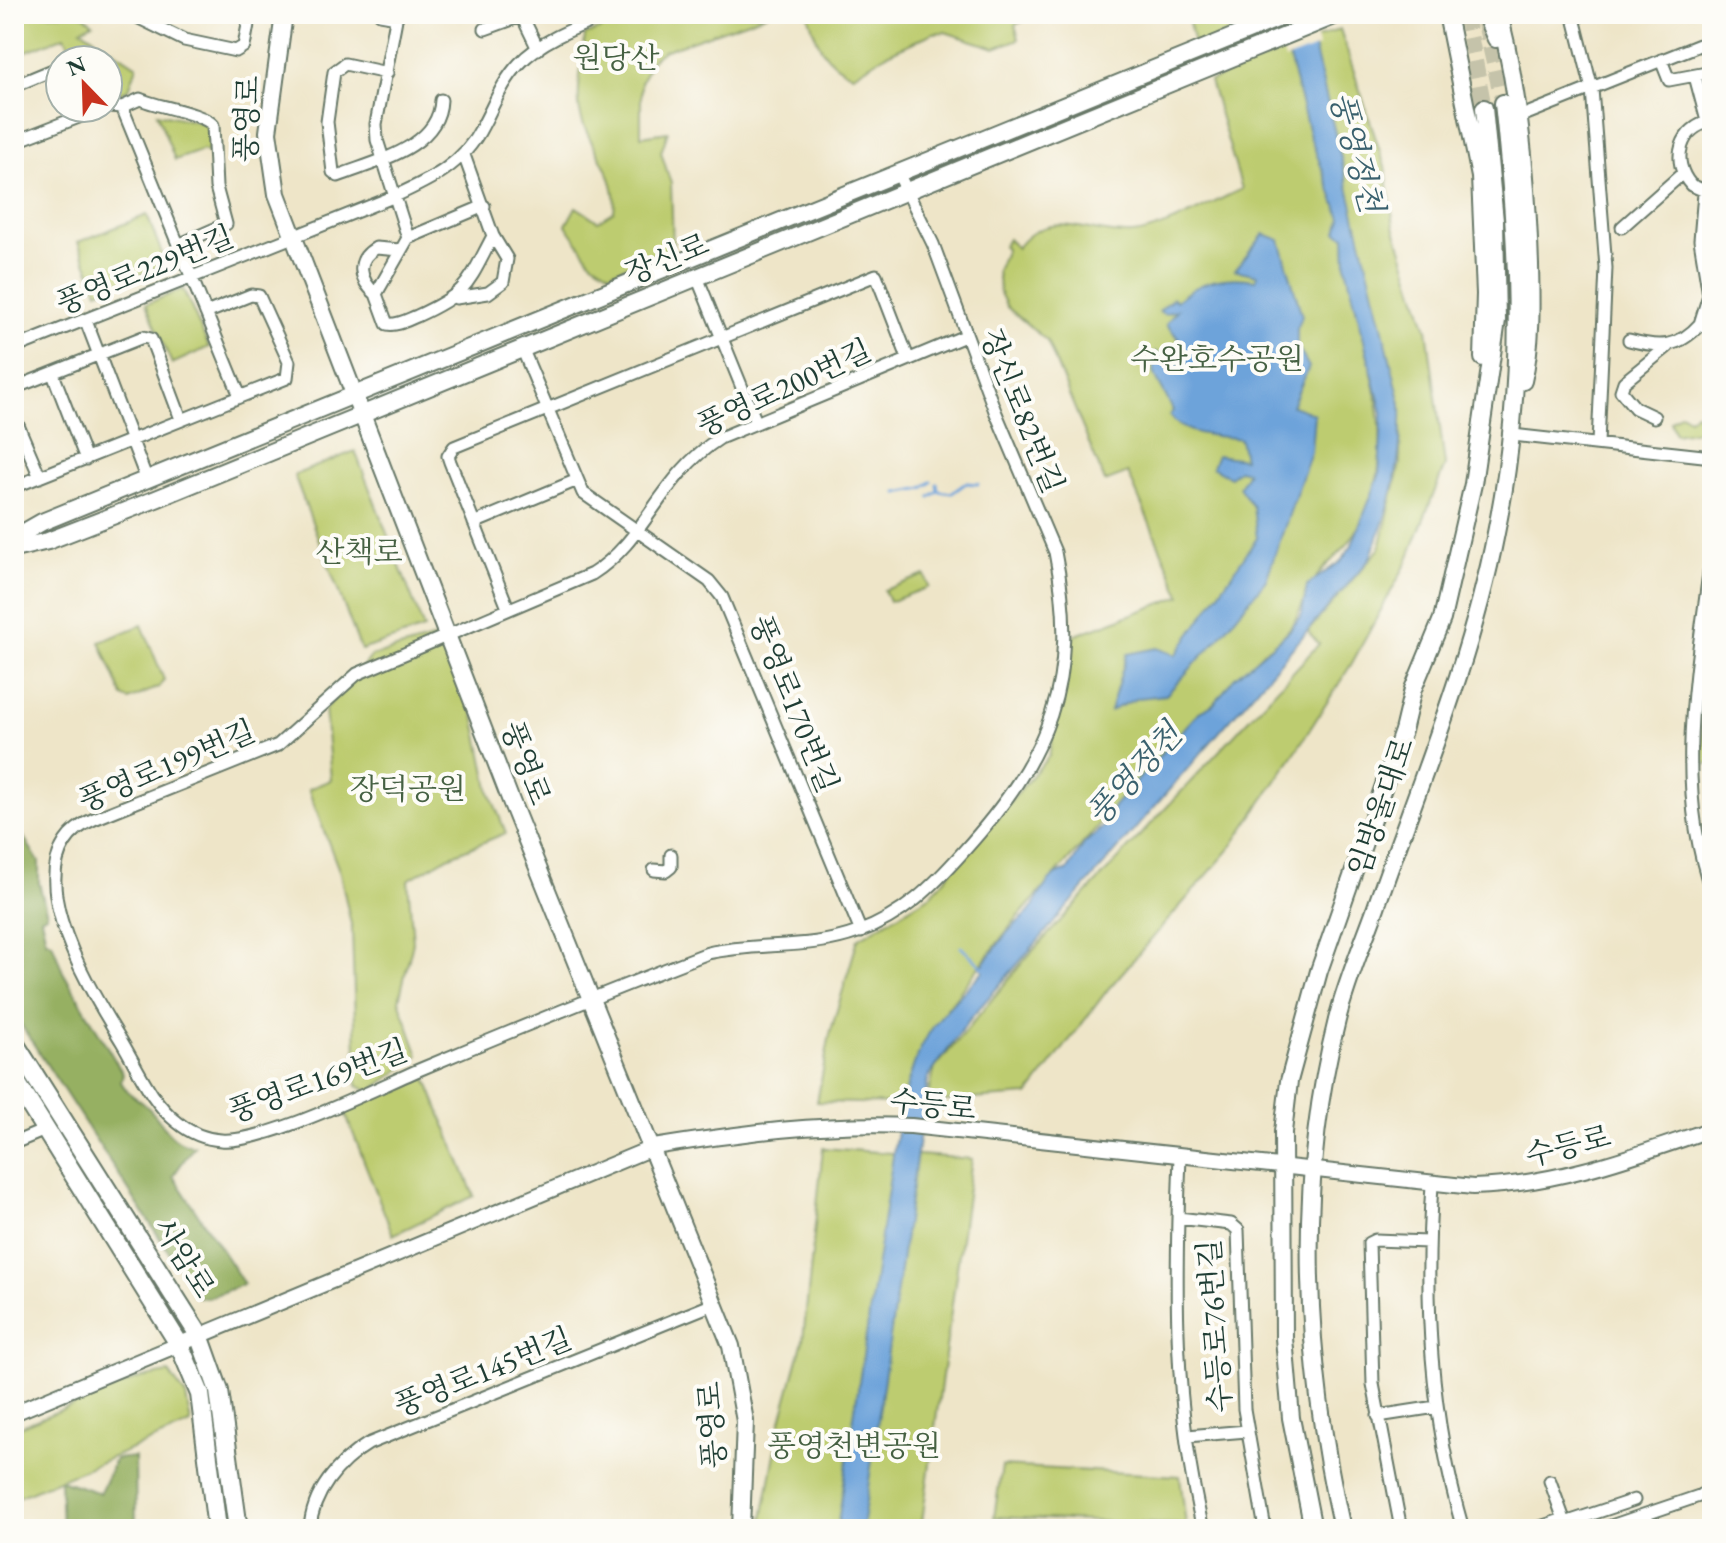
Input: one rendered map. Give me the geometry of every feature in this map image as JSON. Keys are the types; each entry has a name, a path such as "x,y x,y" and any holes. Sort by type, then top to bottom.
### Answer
{"main road":[{"name":"풍영로","path":"284,14 268,132 277,194 446,635 716,1303 742,1393 746,1457 741,1529"},
{"name":"장신로","path":"14,538 42,522 1289,14"},
{"name":"장신로","path":"14,549 48,541 129,510 1339,14"},
{"path":"1447,14 1480,177 1485,294 1480,385 1485,419"},
{"path":"1462,82 1457,28 1463,14"},
{"path":"1485,14 1514,89"},
{"path":"1499,14 1519,117 1529,221 1529,356 1516,412"},
{"name":"임방울대로","path":"1342,1529 1320,1416 1312,1338 1314,1171 1322,1089 1337,1018 1470,633 1496,536 1516,412 1514,211 1503,103"},
{"name":"임방울대로","path":"1313,1529 1291,1418 1284,1338 1281,1168 1289,1081 1316,983 1403,731 1413,689 1442,619 1485,419 1497,320 1495,221 1484,108"},
{"name":"사암로","path":"14,1043 199,1335 219,1391 238,1529"},
{"name":"사암로","path":"14,1079 179,1344 200,1394 217,1529"}],"street":[{"path":"131,14 184,40 240,50 250,14"},
{"path":"380,14 397,15 376,124 380,159 408,238"},
{"path":"400,250 376,248 364,258 361,268 363,280 376,294 391,326 455,298 488,293 503,282 507,259 493,236 464,155 503,85 519,64 589,18 610,14"},
{"path":"1573,14 1592,89 1606,268 1598,443"},
{"path":"485,29 521,15 538,49"},
{"path":"1519,117 1712,40"},
{"path":"1661,60 1669,80 1712,72"},
{"path":"387,73 345,64 337,68 327,122 333,172 338,176 406,148 431,130 441,115 441,100"},
{"path":"14,86 44,74"},
{"path":"1654,417 1635,408 1621,391 1624,382 1667,347 1706,326 1709,295 1700,240 1708,194 1691,185 1679,159 1684,138 1710,121 1695,76"},
{"path":"124,106 140,99 166,110 203,117 213,125 216,187 226,224 178,245"},
{"path":"124,112 240,396"},
{"path":"14,142 58,124"},
{"name":"풍영로229번길","path":"14,348 393,197 439,174 464,155"},
{"name":"장신로82번길","path":"861,932 892,917 932,888 1001,811 1028,771 1042,741 1061,675 1064,647 1055,552 965,336 933,244 898,173"},
{"path":"1622,227 1683,173"},
{"path":"376,294 408,238 484,206"},
{"path":"455,298 469,281 493,236"},
{"path":"508,608 448,456 454,447 876,275 908,358"},
{"path":"697,277 756,422"},
{"path":"14,487 287,378 289,362 259,296 251,295 206,313"},
{"path":"86,321 147,480"},
{"name":"풍영로200번길","path":"446,635 592,574 615,559 685,464 720,438 965,336"},
{"path":"14,388 143,337 151,339 181,419"},
{"path":"1629,340 1667,347"},
{"path":"474,523 575,481 522,348"},
{"path":"53,374 86,459"},
{"path":"14,416 40,477"},
{"path":"1513,435 1712,457"},
{"name":"풍영로170번길","path":"575,481 589,500 709,581 722,597 861,932"},
{"path":"1712,550 1688,781 1697,843 1712,892"},
{"name":"풍영로199번길","path":"108,1018 72,952 54,885 59,855 73,832 88,821 278,745 357,674 446,635"},
{"path":"654,870 666,871 672,862 671,855"},
{"path":"592,998 708,953 736,947 822,942 861,932"},
{"name":"풍영로169번길","path":"108,1018 170,1116 198,1135 234,1140 332,1108 592,998"},
{"name":"수등로","path":"14,1413 654,1147 770,1130 858,1124 1432,1185 1504,1186 1547,1180 1617,1161 1712,1129"},
{"path":"14,1143 45,1130"},
{"name":"수등로76번길","path":"1180,1157 1176,1319 1187,1436 1203,1529"},
{"path":"1432,1185 1428,1242 1429,1353 1436,1407 1463,1529"},
{"name":"수등로76번길","path":"1178,1218 1231,1224 1238,1230 1241,1370 1247,1431 1265,1529"},
{"path":"1401,1529 1378,1416 1371,1358 1369,1243 1375,1240 1428,1242"},
{"name":"풍영로145번길","path":"310,1529 315,1504 326,1483 344,1462 368,1444 716,1303"},
{"path":"1378,1416 1436,1407"},
{"name":"수등로76번길","path":"1187,1436 1247,1431"},
{"path":"1550,1481 1565,1524"},
{"path":"1602,1529 1702,1495 1712,1485"},
{"path":"1534,1529 1565,1524 1634,1500"}],"green space":[{"path":"14,14 82,14 93,23 81,29 104,44 68,44 65,36 14,56"},
{"name":"원당산","path":"639,14 768,14 663,51 652,60 641,82 641,136 668,132 661,152 671,184 673,246 610,273 591,261 566,225 576,207 598,221 614,211 612,183 582,119 579,79 585,35"},
{"path":"808,14 1038,14 1015,25 1019,39 995,48 945,32 933,33 887,54 853,75 828,57"},
{"path":"1187,14 1268,14 1268,15 1195,48"},
{"name":"수완호수공원","path":"1340,29 1386,170 1394,226 1427,329 1445,465 1406,564 1352,663 1229,850 1109,988 1028,1095 944,1101 928,1095 935,1068 1027,957 1319,644 1308,631 1380,548 1400,464 1401,404 1362,246 1346,242 1348,272 1373,380 1380,432 1376,484 1354,534 1319,574 1284,635 1264,651 1137,782 1013,923 942,1015 902,1104 817,1102 830,1034 858,939 931,895 1049,756 1073,636 1181,596 1128,473 1105,482 1047,341 1007,307 1000,293 997,271 1006,249 1003,246 1008,239 1017,248 1029,235 1056,225 1117,234 1144,232 1242,189 1210,81"},
{"path":"124,57 137,66 129,89 124,91"},
{"path":"157,113 203,123 209,129 208,153 203,150 175,160"},
{"path":"147,215 166,264 98,291 78,242"},
{"path":"183,289 209,347 172,364 146,304"},
{"path":"1681,413 1689,418 1696,413 1708,419 1706,429 1675,434 1670,421"},
{"name":"산책로","path":"355,451 424,629 361,650 294,475"},
{"path":"925,575 929,587 889,602 884,590"},
{"path":"142,625 164,680 159,687 129,700 123,697 100,642"},
{"name":"장덕공원","path":"446,635 474,715 490,793 506,833 448,857 408,880 413,942 399,1000 419,1056 371,1091 357,1086 352,929 340,873 308,789 331,780 325,709 372,656"},
{"path":"1703,707 1712,708 1712,763 1701,765"},
{"path":"14,803 20,831 39,862 39,883 47,914 41,918 46,940 52,942 63,972 123,1074 121,1082 171,1135 194,1146 173,1176 244,1284 207,1298 198,1297 14,1014"},
{"path":"426,1078 474,1196 393,1235 344,1110"},
{"name":"풍영천변공원","path":"823,1148 972,1159 921,1529 761,1529 781,1421 803,1340"},
{"path":"169,1373 186,1396 191,1424 14,1499 14,1429 140,1378"},
{"path":"135,1457 136,1529 62,1529 60,1480 100,1493 115,1459"},
{"path":"1002,1466 1180,1476 1186,1525 994,1517"}],"water":[{"name":"풍영정천","path":"1306,14 1401,404 1398,465 1384,522 1369,560 969,1020 928,1078 862,1529 837,1529 900,1115 913,1066 927,1036 948,1008 984,970 981,967 1030,911 1052,878 1067,871 1084,844 1105,825 1114,806 1199,712 1213,705 1234,678 1289,631 1302,614 1307,585 1341,561 1351,547 1379,476 1382,413 1346,267 1345,236 1337,232 1341,218 1310,137 1286,46"},
{"name":"수완호수공원","path":"1264,234 1280,240 1302,316 1297,329 1297,346 1309,367 1292,406 1314,414 1311,452 1266,580 1218,639 1166,695 1138,698 1110,711 1127,654 1157,648 1176,655 1257,538 1253,507 1239,487 1248,472 1238,470 1230,477 1212,467 1217,455 1244,459 1240,439 1201,434 1176,422 1169,415 1173,411 1155,375 1154,360 1156,352 1184,367 1187,362 1171,355 1179,339 1166,324 1177,310 1164,314 1159,311 1173,298 1176,301 1195,288 1213,281 1234,278 1256,280 1257,275 1235,270"}],"pier":[{"path":"1272,14 1311,14 1318,47 1285,60"}],"waterway":[{"path":"898,493 923,488 931,482"},
{"path":"937,484 938,491 952,493 966,483 978,484"},
{"path":"930,497 938,491"},
{"path":"961,947 985,969"}],"tunnel":[{"path":"1466,14 1484,108"},
{"path":"1485,23 1503,103"}]}
